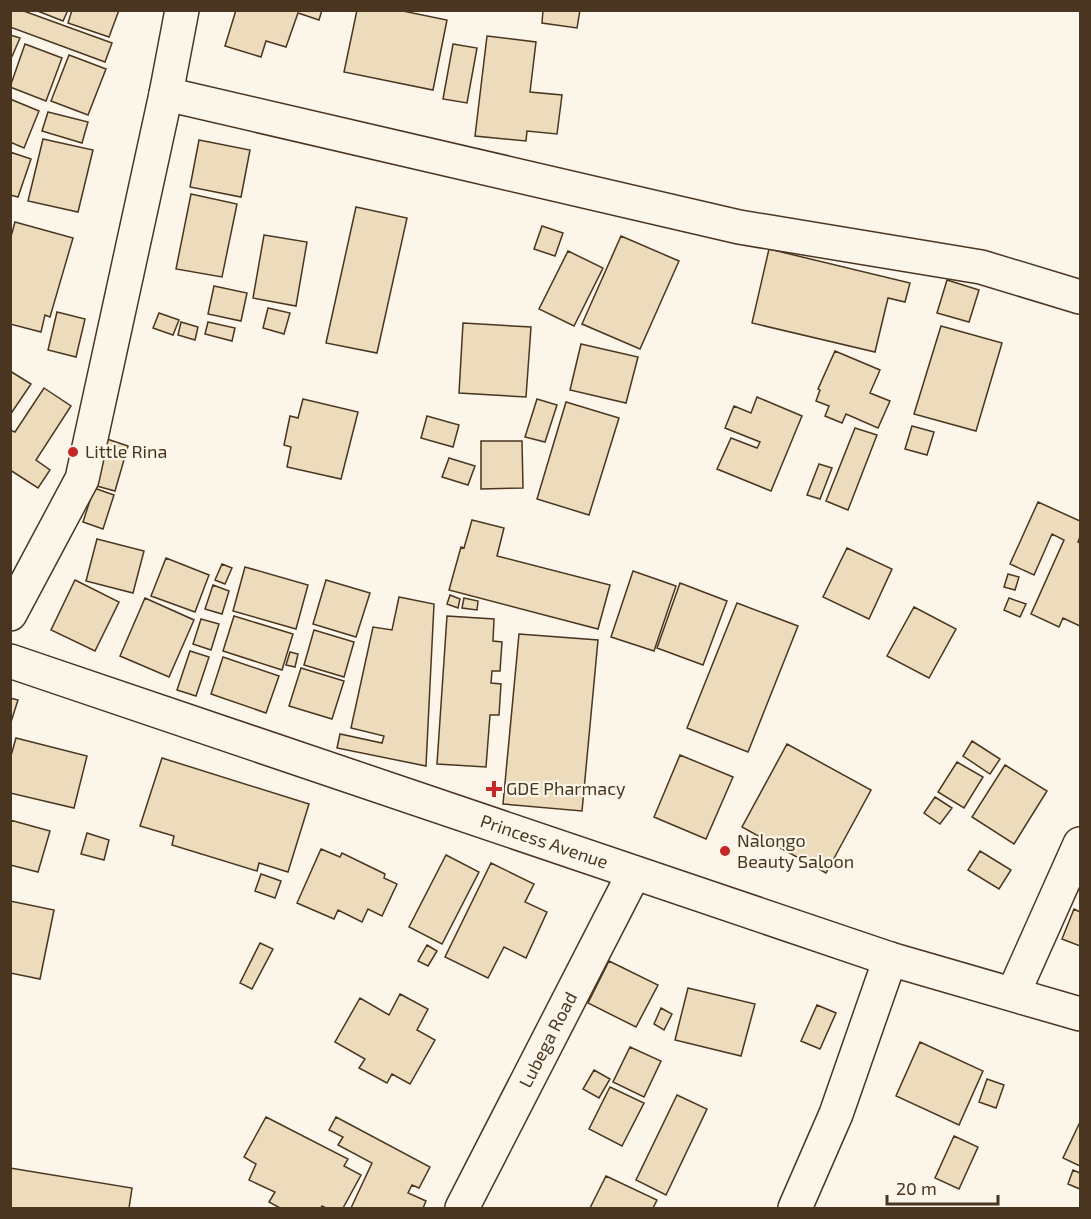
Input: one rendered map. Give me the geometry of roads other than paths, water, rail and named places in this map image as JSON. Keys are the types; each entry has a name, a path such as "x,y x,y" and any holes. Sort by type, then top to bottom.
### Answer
{"street":[{"path":"10,614 82,479 166,94 182,10"},
{"path":"166,94 739,227 981,267 1080,297"},
{"name":"Princess Avenue","path":"10,661 890,959 1080,1014"},
{"path":"1013,994 1080,844"},
{"name":"Lubega Road","path":"462,1209 634,873"},
{"path":"795,1209 836,1114 890,959"}],"place":[{"name":"Little Rina","path":"73,452"},
{"name":"GDE Pharmacy","path":"494,789"},
{"name":"Nalongo Beauty Saloon","path":"725,851"}]}
